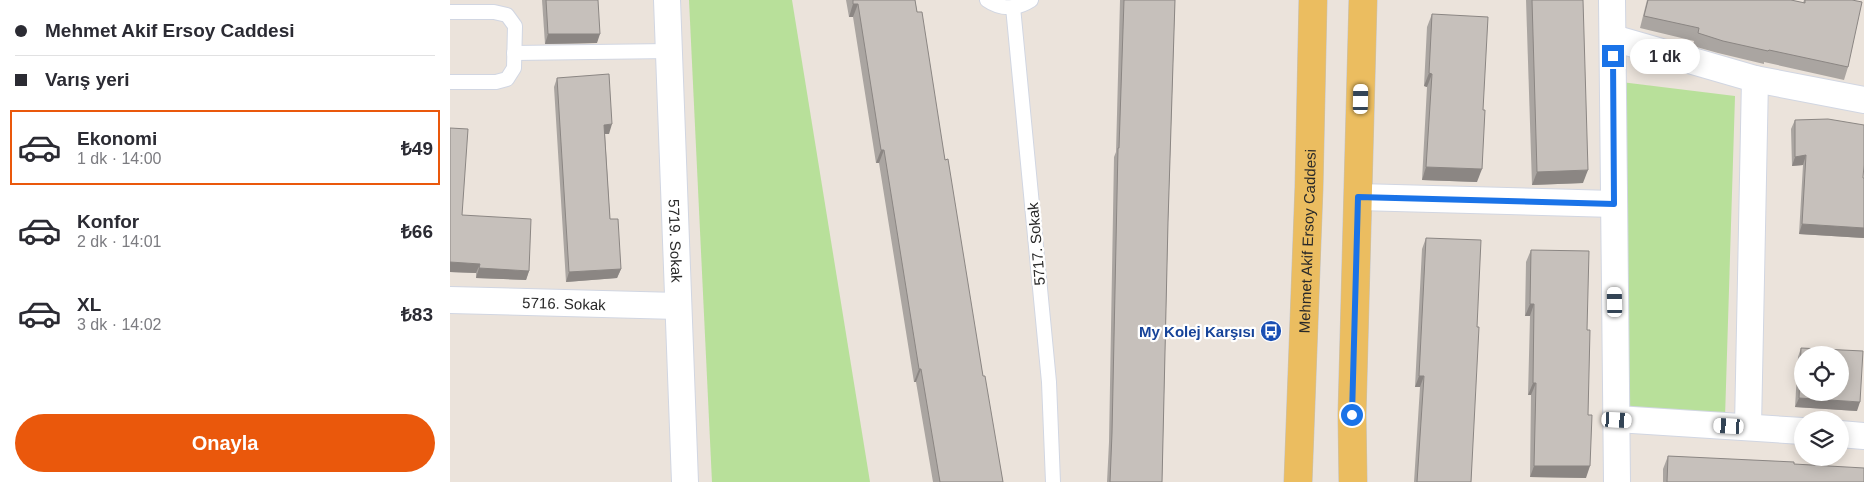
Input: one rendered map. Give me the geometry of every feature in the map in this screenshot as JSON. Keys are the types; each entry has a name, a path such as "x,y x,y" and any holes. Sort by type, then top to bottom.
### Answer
{"main road":[{"name":"Mehmet Akif Ersoy Caddesi","path":"1298,482 1314,0"},
{"path":"1353,482 1352,415 1363,0"}],"street":[{"name":"5719. Sokak","path":"667,0 685,482"},
{"path":"1612,0 1617,482"},
{"path":"1613,38 1754,78 1864,100"},
{"path":"1748,427 1754,78"},
{"path":"1358,197 1614,204"},
{"name":"5716. Sokak","path":"450,300 678,306"},
{"path":"1617,420 1794,430"},
{"path":"1849,435 1864,436"}],"lane":[{"path":"987,0 1001,6 1013,7 1025,4 1031,0"},
{"name":"5717. Sokak","path":"1013,7 1048,382 1053,482"},
{"path":"450,12 494,12 507,15 515,26 514,68 508,78 496,82 450,82"},
{"path":"514,53 670,51"}],"green space":[{"path":"689,0 792,0 870,482 712,482"},
{"path":"1621,82 1735,96 1725,418 1627,416"}],"building":[{"path":"546,0 598,0 600,34 548,34"},
{"path":"853,0 915,0 917,12 922,12 945,160 948,159 983,376 985,376 1003,482 940,482 921,369 919,369 884,150 881,150 858,4 853,4"},
{"path":"1124,0 1175,0 1162,482 1110,482 1118,148"},
{"path":"1532,0 1583,0 1588,170 1537,172"},
{"path":"1648,0 1791,0 1805,3 1805,0 1852,0 1862,2 1848,67 1723,41 1698,33 1699,28 1644,16"},
{"path":"1432,14 1488,17 1482,169 1426,167 1432,74 1429,73"},
{"path":"609,74 612,124 604,125 610,219 618,219 621,269 569,272 557,78"},
{"path":"1828,119 1864,125 1864,228 1802,224 1806,155 1795,157 1795,120"},
{"path":"450,128 468,129 462,215 531,219 529,271 479,268 480,264 450,262"},
{"path":"1426,238 1481,240 1477,327 1479,327 1471,482 1417,482 1424,376 1419,376"},
{"path":"1531,250 1589,251 1587,330 1590,330 1588,415 1592,415 1590,466 1534,466 1536,383 1533,383 1534,304 1530,304"},
{"path":"1849,350 1863,351 1860,402 1845,401 1849,401"},
{"path":"1668,456 1794,462 1794,466 1864,468 1864,482 1667,482"}],"place":[{"name":"My Kolej Karşısı","path":"1271,331"}],"route":[{"path":"1352,415 1358,197 1614,204 1613,56"}]}
